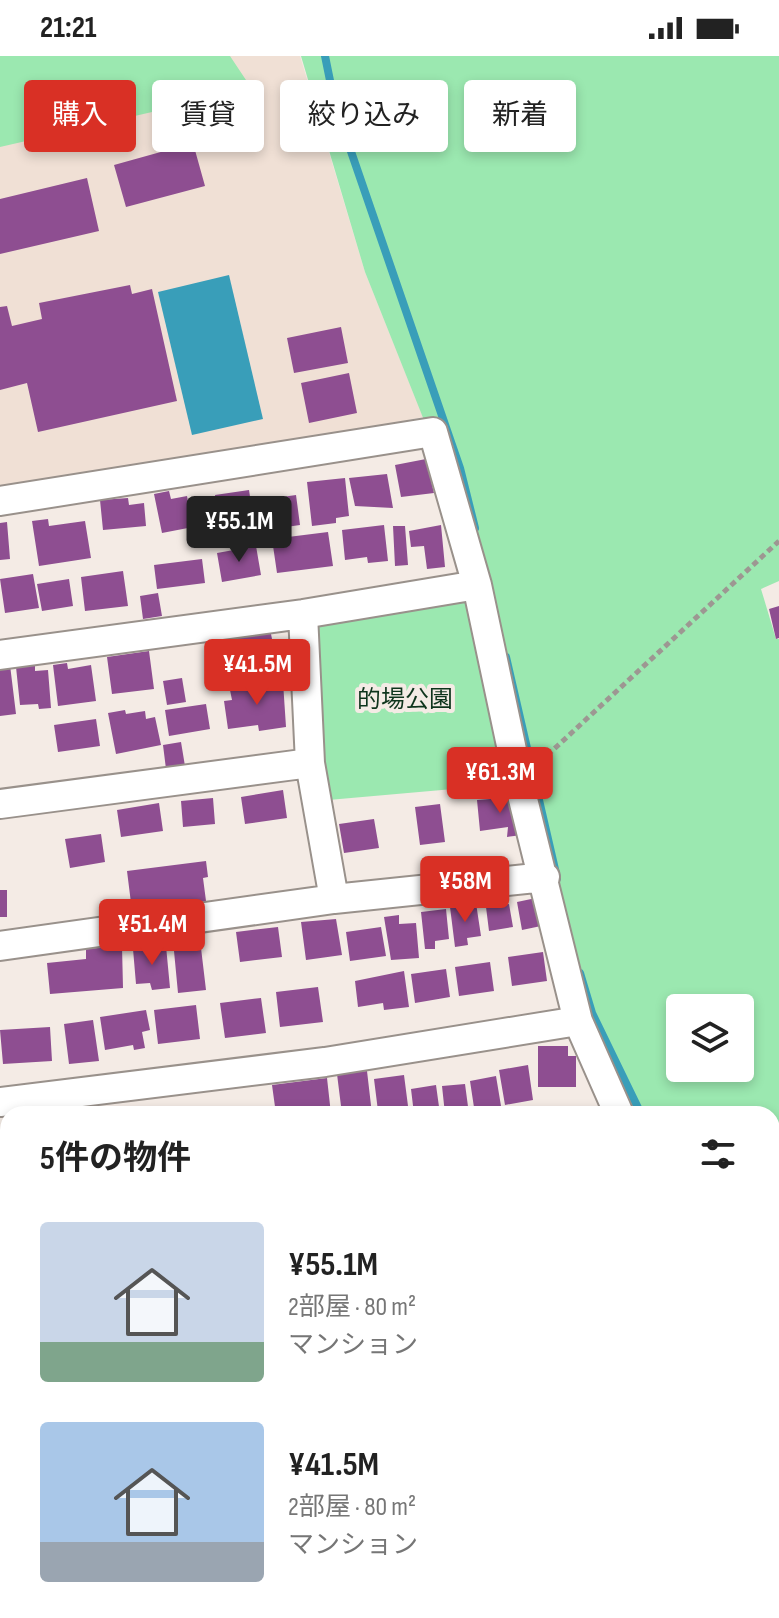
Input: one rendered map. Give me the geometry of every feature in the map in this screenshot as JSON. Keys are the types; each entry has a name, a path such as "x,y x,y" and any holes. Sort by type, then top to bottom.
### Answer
{"street":[{"path":"0,501 433,432 477,585 519,783 545,877 578,1021 615,1106"},
{"path":"0,655 303,614 477,585"},
{"path":"303,614 310,763 334,899"},
{"path":"0,804 310,763"},
{"path":"0,946 334,899 545,877"},
{"path":"0,1102 325,1062 578,1021"}],"path":[{"path":"519,783 563,738 779,541"}],"shaded area":[{"path":"0,56 300,56 307,80 280,80 280,152 329,152 365,272 423,417 0,501"}],"green space":[{"path":"0,56 230,56 246,80 152,80 152,112 136,116 136,80 24,80 24,141 0,147"},
{"name":"的場公園","path":"301,56 779,56 779,581 761,589 776,639 779,639 779,1106 617,1106 578,1021 520,783 317,801 303,614 486,576 365,272 329,152 448,152 448,80 308,80"}],"water":[{"path":"229,275 263,419 192,435 158,292"}],"building":[{"path":"161,152 196,152 205,186 126,207 114,165"},
{"path":"87,178 99,231 0,254 0,199"},
{"path":"130,285 132,294 152,289 177,401 38,432 27,383 0,390 0,307 7,306 12,326 42,319 39,303"},
{"path":"341,327 348,363 294,373 287,338"},
{"path":"349,373 357,413 309,423 301,383"},
{"path":"426,459 434,493 401,497 395,465"},
{"path":"387,474 393,508 355,506 349,478"},
{"path":"345,478 349,516 336,518 336,523 312,526 307,482"},
{"path":"249,490 254,523 220,528 215,495"},
{"path":"169,491 171,499 187,496 193,527 162,533 154,494"},
{"path":"296,495 300,525 272,529 268,499"},
{"path":"128,498 129,505 144,503 146,526 103,530 100,500"},
{"path":"48,519 49,526 85,521 91,558 39,566 32,521"},
{"path":"7,522 10,559 0,560 0,523"},
{"path":"384,525 388,561 368,563 367,557 345,560 342,530"},
{"path":"441,525 445,567 427,569 424,546 411,547 409,531"},
{"path":"393,526 405,526 408,565 395,566"},
{"path":"328,532 333,566 277,573 272,539"},
{"path":"256,546 261,575 222,582 217,553"},
{"path":"202,559 205,583 157,589 154,565"},
{"path":"123,571 128,606 85,611 81,577"},
{"path":"33,574 39,608 5,613 0,579"},
{"path":"69,579 73,606 42,611 37,584"},
{"path":"158,593 162,616 143,619 140,596"},
{"path":"779,606 779,638 776,639 769,609"},
{"path":"270,629 272,639 265,640 267,655 241,658 242,663 230,665 225,635"},
{"path":"149,651 154,689 112,694 107,657"},
{"path":"67,663 68,669 91,665 96,701 58,706 53,665"},
{"path":"10,665 16,714 0,716 0,666"},
{"path":"35,665 35,671 48,670 51,708 39,709 38,704 20,705 16,667"},
{"path":"182,678 186,702 167,705 163,681"},
{"path":"283,682 286,727 259,731 258,725 228,729 224,701 232,700 230,690"},
{"path":"206,704 210,729 169,736 165,710"},
{"path":"125,710 126,714 145,711 146,719 155,717 161,745 116,754 108,713"},
{"path":"96,719 100,746 58,752 54,725"},
{"path":"181,742 185,766 166,769 163,745"},
{"path":"283,790 287,818 245,824 241,797"},
{"path":"515,797 522,835 507,837 508,827 480,831 477,800"},
{"path":"213,798 215,824 183,827 181,801"},
{"path":"159,803 163,831 121,837 117,810"},
{"path":"440,804 445,842 420,845 415,807"},
{"path":"374,819 379,848 344,853 339,824"},
{"path":"101,834 105,862 70,868 65,839"},
{"path":"206,861 208,877 203,878 206,901 132,911 127,871"},
{"path":"0,890 7,890 7,917 0,917"},
{"path":"536,898 541,926 522,930 517,902"},
{"path":"476,903 481,936 467,938 468,945 455,947 450,907"},
{"path":"509,904 513,927 489,931 486,907"},
{"path":"446,909 449,939 435,941 435,949 425,949 421,912"},
{"path":"399,915 399,924 416,923 419,958 391,960 384,917"},
{"path":"336,919 342,955 306,960 301,922"},
{"path":"278,927 282,957 240,962 236,932"},
{"path":"381,927 386,956 350,961 346,932"},
{"path":"122,946 123,988 50,994 47,963 86,959 86,949"},
{"path":"166,946 170,988 152,990 150,983 136,984 133,949"},
{"path":"201,948 206,990 178,993 174,951"},
{"path":"543,952 547,981 512,986 508,957"},
{"path":"490,962 494,991 459,996 455,967"},
{"path":"446,969 450,997 415,1003 411,974"},
{"path":"404,971 409,1007 384,1010 383,1003 358,1007 355,981"},
{"path":"318,987 323,1022 280,1027 276,992"},
{"path":"261,998 266,1033 225,1038 220,1003"},
{"path":"196,1005 200,1039 158,1044 154,1010"},
{"path":"146,1010 150,1030 142,1032 145,1048 134,1050 133,1045 105,1050 100,1017"},
{"path":"93,1020 99,1061 69,1064 64,1024"},
{"path":"50,1027 52,1061 3,1064 0,1030"},
{"path":"538,1046 568,1046 568,1056 576,1056 576,1087 538,1087"},
{"path":"528,1065 533,1100 505,1105 499,1070"},
{"path":"367,1071 371,1106 341,1106 337,1074"},
{"path":"404,1075 408,1106 377,1106 374,1079"},
{"path":"496,1076 501,1106 474,1106 470,1081"},
{"path":"327,1078 330,1106 275,1106 272,1085"},
{"path":"465,1084 468,1106 444,1106 442,1086"},
{"path":"436,1085 439,1106 413,1106 411,1089"}],"waterway":[{"path":"325,56 335,105 460,468 475,528"},
{"path":"506,657 557,878"},
{"path":"580,973 592,1013 637,1106"}]}
